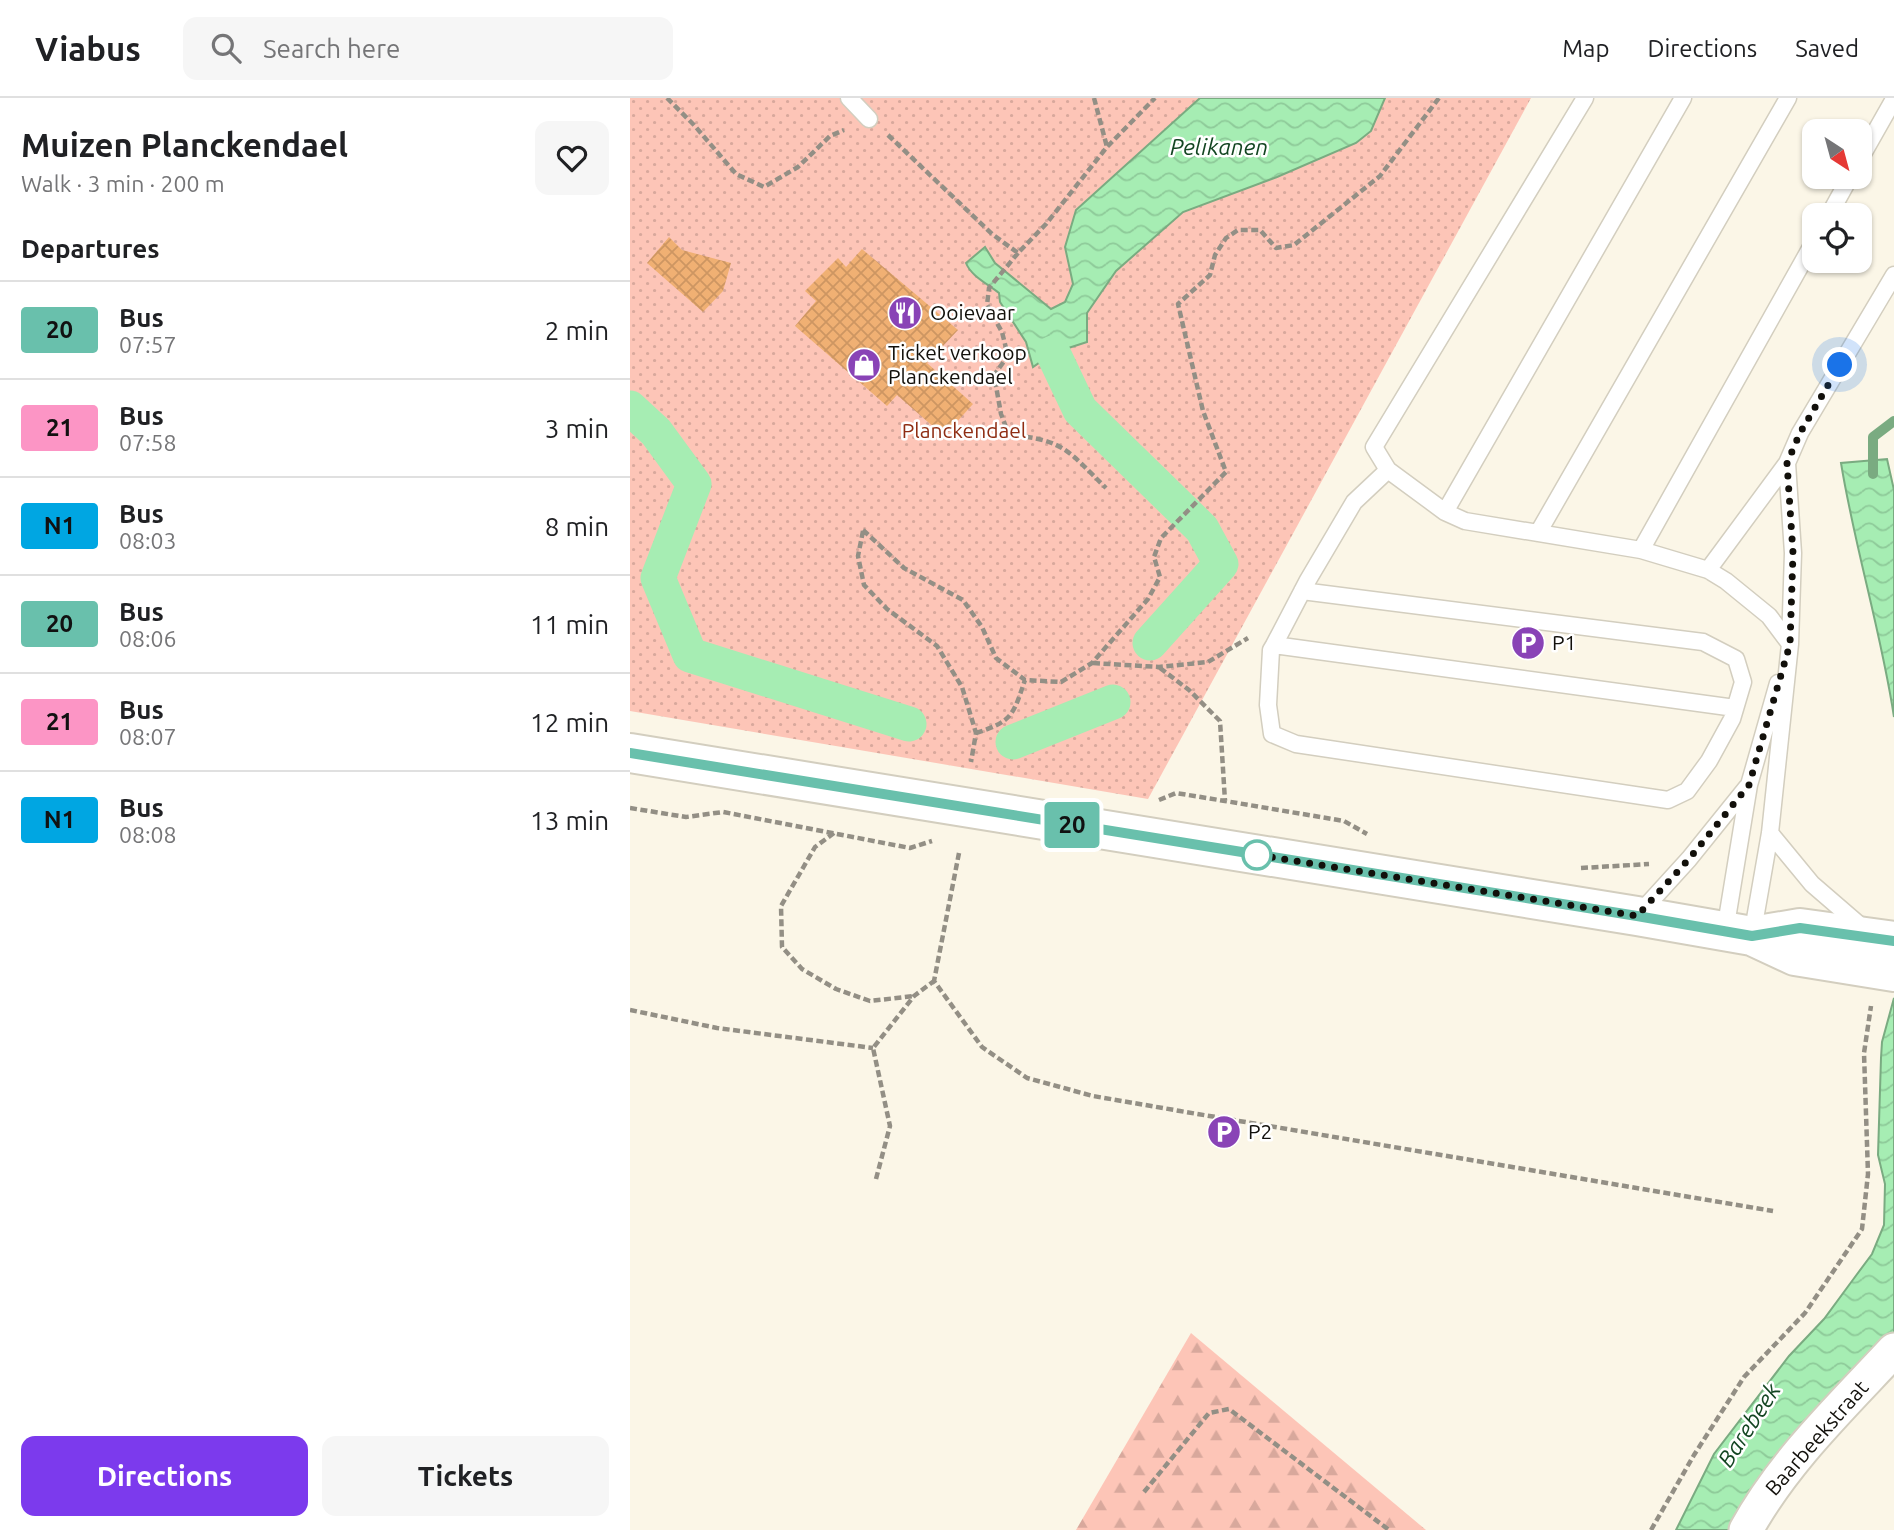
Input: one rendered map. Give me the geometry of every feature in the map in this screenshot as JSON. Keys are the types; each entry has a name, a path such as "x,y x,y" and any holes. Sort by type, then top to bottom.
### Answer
{"main road":[{"path":"630,752 1637,916 1739,934 1795,956 1884,955"}],"street":[{"name":"Baarbeekstraat","path":"1746,1530 1765,1496 1813,1437 1894,1350"}],"lane":[{"path":"849,98 869,119"},
{"path":"1585,98 1374,447 1388,470 1445,512 1465,521 1641,550 1708,570 1769,616 1790,644"},
{"path":"1445,512 1683,98"},
{"path":"1538,533 1788,98"},
{"path":"1872,138 1894,99"},
{"path":"1641,550 1802,263"},
{"path":"1708,570 1787,463 1800,433 1894,275"},
{"path":"1739,934 1770,833 1790,644 1793,553 1787,463"},
{"path":"1302,591 1703,642 1737,659 1743,682 1735,708 1709,761 1687,791 1668,800 1296,744 1272,733 1268,705 1271,650 1302,591 1354,502 1388,470"},
{"path":"1739,934 1749,785 1790,644"},
{"path":"1274,645 1735,708"},
{"path":"1637,916 1682,867 1749,785"},
{"path":"1770,833 1812,884 1884,955"}],"path":[{"path":"667,98 736,174 764,187 798,167 830,136 869,119 901,145 992,234 1018,253"},
{"path":"1094,98 1107,147"},
{"path":"1106,488 1063,447 1038,437 1009,435 1001,414 994,375 1008,356 1002,332 987,305 989,288 1046,224 1107,147 1155,98"},
{"path":"971,762 976,733 962,687 937,646 887,609 864,585 858,556 863,530 904,568 963,600 982,626 996,658 1025,680 1060,682 1092,663 1148,600 1160,577 1154,556 1161,538 1226,472 1203,411 1178,304 1210,275 1215,255 1226,238 1238,230 1260,230 1276,248 1294,245 1328,219 1380,176 1439,98"},
{"path":"1092,663 1159,667 1208,662 1254,634"},
{"path":"1159,667 1189,690 1220,721 1225,801 1344,821 1373,837"},
{"path":"976,733 1000,725 1014,711 1025,680"},
{"path":"834,833 815,848 781,906 782,947 802,969 835,989 870,1001 914,996"},
{"path":"873,1048 914,996 934,981 959,853"},
{"path":"1571,868 1646,863 1682,867"},
{"path":"1651,1530 1694,1455 1744,1377 1805,1313 1862,1229 1868,1174 1864,1053 1884,955"},
{"path":"934,981 982,1047 1027,1078 1040,1082 1093,1096 1773,1211"},
{"path":"630,1010 717,1028 873,1048"},
{"path":"873,1048 890,1126 876,1179"},
{"path":"1144,1492 1209,1413 1229,1409 1389,1530"}],"green space":[{"name":"Planckendael","path":"630,98 1531,98 1148,799 630,711"},
{"path":"1191,1333 1426,1530 1076,1530"}],"water":[{"name":"Pelikanen","path":"1200,98 1385,98 1371,131 1356,143 1277,177 1183,212 1116,271 1087,313 1087,342 1053,353 1033,367 1026,342 1000,302 999,293 976,276 966,263 985,247 995,263 1051,309 1065,302 1073,284 1065,247 1076,210"},
{"path":"1887,459 1894,490 1894,717 1841,463"},
{"path":"1894,998 1894,1332 1868,1360 1730,1530 1676,1530 1714,1454 1789,1356 1824,1319 1872,1254 1884,1225 1885,1184 1878,1155 1881,1058 1882,1042"}],"building":[{"path":"669,237 682,250 731,263 723,291 703,312 647,263"},
{"path":"862,249 958,330 927,363 973,404 944,436 897,395 887,406 795,326 816,301 805,291 838,258 846,267"}],"waterway":[{"path":"1053,353 1080,410 1202,529 1221,564 1150,643"},
{"path":"630,408 656,432 694,484 658,578 690,655 909,724"},
{"name":"Barebeek","path":"1873,474 1873,437 1894,421"},
{"path":"1013,742 1113,702"}],"bus line":[{"name":"20","path":"630,753 1725,932 1752,936 1800,928 1894,941"}],"place":[{"name":"Ooievaar","path":"905,313"},
{"name":"Ticket verkoop Planckendael","path":"864,365"},
{"name":"P1","path":"1528,643"},
{"name":"P2","path":"1224,1132"}],"route":[{"path":"1257,855 1246,853 1637,916 1689,859 1749,785 1790,644 1793,553 1787,463 1800,433 1840,365"}]}
